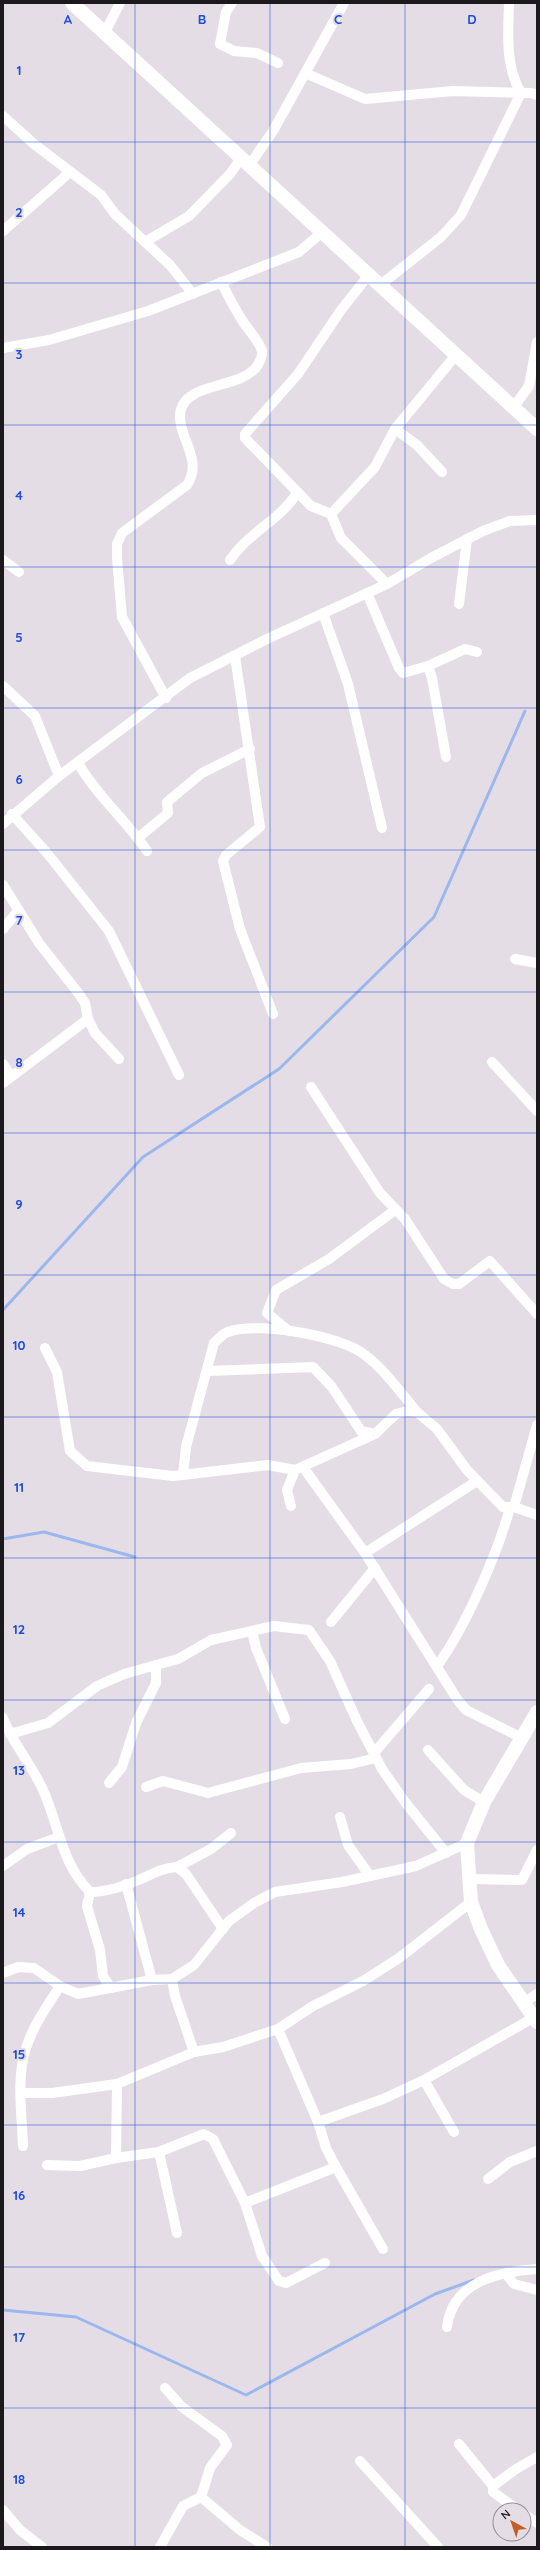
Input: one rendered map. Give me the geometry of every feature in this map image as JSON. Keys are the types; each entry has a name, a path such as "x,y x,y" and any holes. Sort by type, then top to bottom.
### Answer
{"main road":[{"path":"72,3 321,233 537,429"},
{"path":"535,2020 498,1965 471,1902 468,1879 467,1843 484,1802 537,1713"}],"street":[{"path":"105,32 120,3"},
{"path":"232,3 226,12 220,44 234,51 257,53 278,63"},
{"path":"145,242 188,216 230,174 245,162 273,131 344,3"},
{"path":"509,3 508,33 512,78 521,93"},
{"path":"305,73 365,99 453,91 521,93 537,95"},
{"path":"380,286 441,237 461,215 521,93"},
{"path":"3,116 70,172 101,195 115,214 170,266 194,294"},
{"path":"3,231 70,172"},
{"path":"3,348 49,340 107,324 194,294 299,252 321,233"},
{"path":"368,276 341,310 298,374 244,434 245,438 310,506 331,514 341,538 387,584"},
{"path":"166,698 122,617 117,544 122,533 187,485 192,476 193,468 180,417 181,408 186,400 208,388 240,379 257,366 261,358 262,351 240,318 221,282"},
{"path":"513,408 533,383 537,342"},
{"path":"331,514 375,467 395,429 415,401 456,355"},
{"path":"395,429 417,445 442,472"},
{"path":"230,560 238,548 290,504 297,493"},
{"path":"3,824 12,814 58,776 166,698 190,678 323,613 387,584 467,539 510,521 537,520"},
{"path":"459,604 467,539"},
{"path":"3,560 19,572"},
{"path":"367,593 377,621 399,668 403,673 428,666 464,649 477,652"},
{"path":"323,613 348,684 382,828"},
{"path":"235,656 250,749 260,827 226,855 223,861 240,929 273,1014"},
{"path":"428,666 432,678 446,757"},
{"path":"3,686 35,716 58,776"},
{"path":"138,838 168,813 167,802 202,773 250,749"},
{"path":"78,763 101,798 138,838 147,851"},
{"path":"12,814 47,853 110,930 179,1075"},
{"path":"3,885 18,912 59,970 85,1003 88,1019 95,1033 119,1059"},
{"path":"3,929 18,912"},
{"path":"515,959 537,963"},
{"path":"3,1064 7,1080 88,1019"},
{"path":"492,1062 537,1111"},
{"path":"311,1087 380,1193 412,1229 444,1279 453,1284 459,1284 490,1261 537,1314"},
{"path":"289,1331 267,1313 276,1290 329,1259 396,1210"},
{"path":"183,1475 186,1448 214,1343 228,1332 255,1328 289,1331 332,1339 365,1354 416,1412 437,1429 477,1481 503,1507 512,1507 537,1515"},
{"path":"45,1348 56,1372 70,1451 87,1466 129,1473 183,1475 268,1465 299,1468 375,1434 396,1414 407,1411 416,1412"},
{"path":"207,1371 313,1367 332,1387 361,1431 375,1434"},
{"path":"437,1666 450,1648 473,1600 506,1523 537,1425"},
{"path":"291,1506 286,1490 299,1468"},
{"path":"299,1468 365,1553 457,1699 466,1710 522,1738"},
{"path":"365,1553 477,1481"},
{"path":"331,1622 375,1568"},
{"path":"10,1734 48,1723 97,1686 124,1674 178,1659 211,1640 274,1626 309,1630 330,1661 375,1756 405,1802 446,1853"},
{"path":"252,1631 256,1648 285,1719"},
{"path":"109,1783 122,1767 136,1723 156,1683 156,1665"},
{"path":"146,1787 163,1781 208,1793 301,1768 351,1764 375,1756 429,1689"},
{"path":"3,1718 10,1734 43,1789 59,1836 75,1874 90,1892"},
{"path":"428,1750 464,1790 484,1802"},
{"path":"340,1817 348,1845 370,1876"},
{"path":"90,1892 103,1892 163,1868 177,1867 211,1849 232,1833"},
{"path":"3,1866 28,1849 59,1836"},
{"path":"3,1973 18,1967 34,1968 60,1986 78,1994 152,1980 172,1979 194,1965 229,1921 254,1903 275,1892 370,1876 416,1866 467,1843"},
{"path":"468,1879 522,1880 537,1850"},
{"path":"177,1867 186,1874 223,1929"},
{"path":"126,1884 152,1980"},
{"path":"90,1892 87,1906 100,1950 103,1976 111,1988"},
{"path":"22,2093 52,2093 117,2084 194,2052 223,2047 278,2029 313,2006 363,1981 399,1958 471,1902"},
{"path":"172,1979 175,1996 194,2052"},
{"path":"23,2146 21,2076 25,2048 39,2018 60,1986"},
{"path":"523,2003 537,1994"},
{"path":"318,2122 383,2099 424,2080 535,2020"},
{"path":"278,2029 318,2122 326,2148 383,2249"},
{"path":"424,2080 454,2132"},
{"path":"116,2158 117,2084"},
{"path":"47,2165 80,2166 116,2158 159,2152 204,2134 208,2135 213,2139 245,2203 262,2256 279,2281 286,2283 325,2263"},
{"path":"488,2178 510,2162 537,2151"},
{"path":"159,2152 177,2233"},
{"path":"245,2203 336,2167"},
{"path":"447,2327 453,2306 464,2293 487,2277 537,2269"},
{"path":"506,2274 514,2284 537,2290"},
{"path":"160,2547 183,2506 201,2497 210,2468 227,2446 222,2436 182,2407 165,2388"},
{"path":"459,2444 493,2486 493,2492 506,2502"},
{"path":"493,2486 516,2468 537,2457"},
{"path":"360,2461 438,2547"},
{"path":"201,2497 240,2530 267,2547"},
{"path":"3,2510 20,2530 42,2547"}],"waterway":[{"path":"3,1310 143,1157 279,1069 434,917 525,711"},
{"path":"3,1539 44,1532 135,1557"},
{"path":"3,2310 76,2317 246,2395 435,2294 474,2280"}]}
